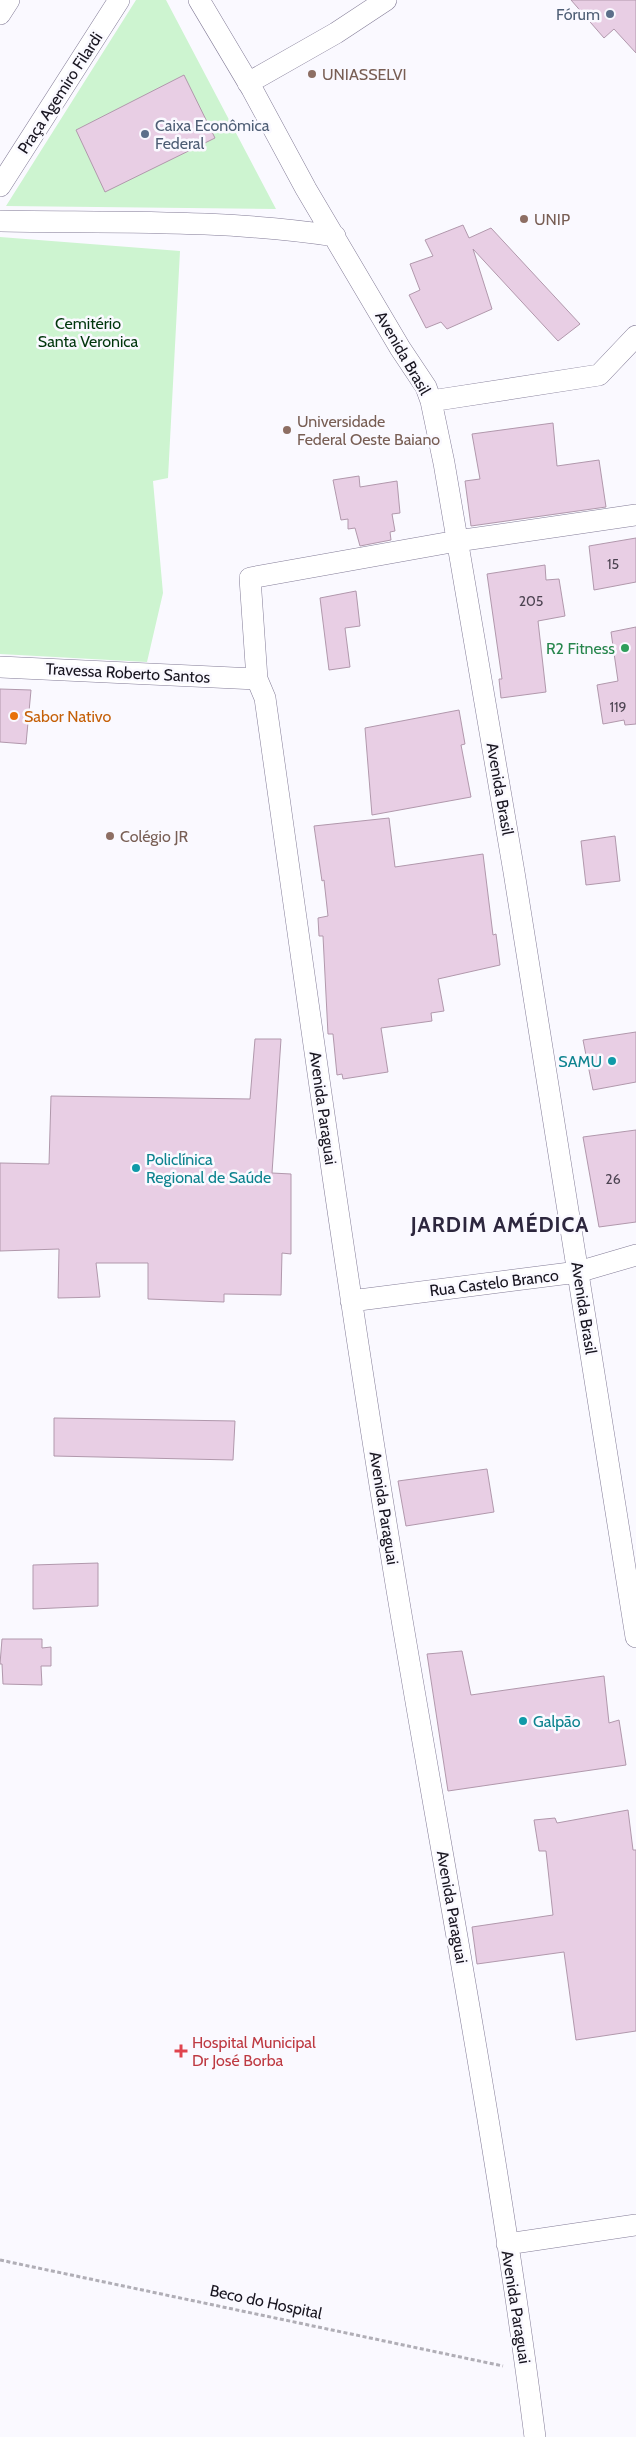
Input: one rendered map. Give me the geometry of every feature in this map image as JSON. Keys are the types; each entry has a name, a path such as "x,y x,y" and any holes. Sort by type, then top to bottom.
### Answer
{"street":[{"path":"0,14 9,0"},
{"name":"Praça Agemiro Filardi","path":"0,186 119,0"},
{"name":"Avenida Brasil","path":"199,0 334,236 400,348 426,387 431,401 516,882 636,1637"},
{"path":"248,83 336,33 386,0"},
{"path":"0,221 209,224 296,230 334,236"},
{"path":"431,401 599,375 636,336"},
{"path":"457,541 636,515"},
{"name":"Avenida Paraguai","path":"457,541 250,578 257,679 265,698 351,1301 397,1590 493,2148 535,2437"},
{"name":"Travessa Roberto Santos","path":"0,667 257,679"},
{"name":"Rua Castelo Branco","path":"351,1301 578,1272 636,1255"},
{"path":"507,2244 636,2225"}],"path":[{"name":"Beco do Hospital","path":"0,2260 526,2371"}],"green space":[{"path":"136,0 166,0 276,209 6,206"},
{"name":"Cemitério Santa Veronica","path":"0,237 180,251 168,478 153,481 163,593 147,662 0,654"}],"building":[{"name":"Fórum","path":"571,0 636,0 636,53 614,29 604,38"},
{"name":"Caixa Econômica Federal","path":"184,75 215,138 105,192 76,130"},
{"path":"463,225 469,238 491,228 580,324 558,341 473,249 492,309 447,329 441,322 426,328 409,295 420,290 410,264 433,256 425,240"},
{"path":"553,423 557,466 599,460 606,507 471,526 465,481 480,479 472,434"},
{"path":"359,476 360,487 397,481 400,513 392,514 395,531 390,532 391,540 360,546 355,528 348,529 348,519 341,520 333,480"},
{"path":"636,538 636,582 594,590 589,546"},
{"path":"545,565 546,580 559,579 565,616 538,621 546,692 501,698 499,679 502,679 487,574"},
{"path":"356,591 360,626 345,628 350,667 329,670 320,598"},
{"path":"636,627 636,724 625,725 624,720 603,724 597,685 618,681 611,632"},
{"name":"Sabor Nativo","path":"0,689 31,690 26,744 0,742"},
{"path":"459,710 465,744 461,745 471,797 372,815 365,728"},
{"path":"389,818 395,867 483,854 493,935 496,934 500,965 438,979 444,1011 431,1013 432,1021 381,1028 388,1072 343,1079 342,1074 337,1075 333,1034 328,1034 323,936 319,936 318,918 328,916 324,880 322,881 314,826"},
{"path":"615,836 620,881 586,885 581,841"},
{"name":"SAMU","path":"636,1032 636,1082 593,1090 583,1040"},
{"name":"Policlínica Regional de Saúde","path":"255,1039 281,1039 272,1173 291,1174 291,1254 282,1253 281,1295 224,1294 224,1302 148,1299 148,1263 96,1263 100,1297 58,1298 59,1249 0,1251 0,1163 49,1164 51,1096 250,1099"},
{"path":"636,1130 636,1222 599,1227 583,1137"},
{"path":"54,1418 235,1421 233,1460 54,1456"},
{"path":"487,1469 494,1512 406,1526 398,1481"},
{"path":"98,1563 98,1606 33,1609 33,1565"},
{"path":"2,1639 42,1639 42,1648 51,1647 51,1666 41,1666 42,1685 3,1684 2,1664 0,1664"},
{"name":"Galpão","path":"462,1651 471,1695 604,1676 609,1723 619,1720 626,1765 448,1791 427,1654"},
{"path":"628,1810 633,1850 636,1850 636,2031 576,2040 564,1952 477,1964 472,1927 553,1915 546,1851 539,1851 534,1820 555,1818 557,1823"}],"place":[{"name":"Fórum","path":"610,14"},
{"name":"UNIASSELVI","path":"312,74"},
{"name":"Caixa Econômica Federal","path":"145,134"},
{"name":"UNIP","path":"524,219"},
{"name":"Universidade Federal Oeste Baiano","path":"287,430"},
{"name":"R2 Fitness","path":"625,648"},
{"name":"Sabor Nativo","path":"14,716"},
{"name":"Colégio JR","path":"110,836"},
{"name":"SAMU","path":"612,1061"},
{"name":"Policlínica Regional de Saúde","path":"136,1168"},
{"name":"Galpão","path":"523,1721"},
{"name":"Hospital Municipal Dr José Borba","path":"181,2051"}],"district":[{"name":"JARDIM AMÉDICA","path":"500,1224"}]}
